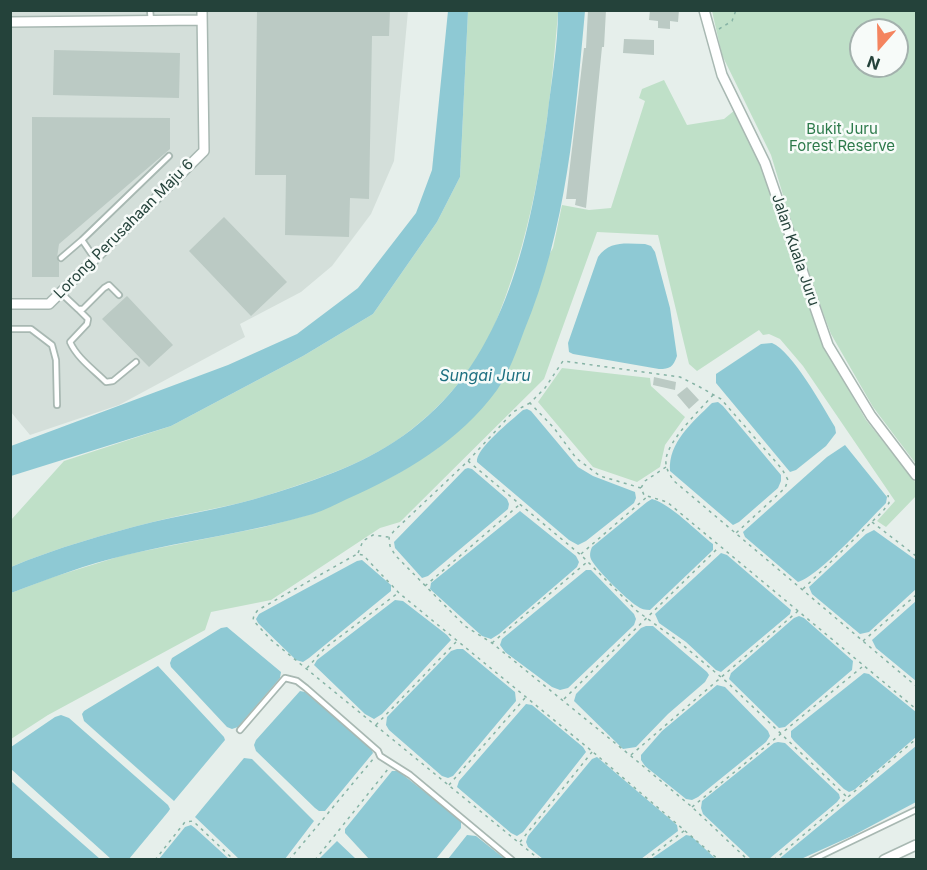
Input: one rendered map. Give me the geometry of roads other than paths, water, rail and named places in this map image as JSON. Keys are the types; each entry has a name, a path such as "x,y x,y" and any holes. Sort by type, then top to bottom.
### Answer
{"street":[{"name":"Jalan Kuala Juru","path":"704,10 722,75 765,163 828,345 871,416 916,475"},
{"path":"10,22 202,15"},
{"name":"Lorong Perusahaan Maju 6","path":"10,304 49,304 204,151 202,15"},
{"path":"884,860 916,845"}],"lane":[{"path":"61,258 169,156"},
{"path":"82,240 95,259"},
{"path":"78,309 83,309 109,285 119,295"},
{"path":"61,293 88,319 87,324 70,342 73,349 106,382 113,381 136,362"},
{"path":"10,329 31,329 52,345 56,360 57,405"},
{"path":"240,730 285,678 297,681 352,727 380,756 410,775 512,860"},
{"path":"812,860 916,810"}],"water":[{"path":"448,11 468,11 460,177 437,222 373,314 303,356 171,426 11,476 11,446 228,365 297,334 358,288 416,213 432,170"},
{"name":"Sungai Juru","path":"558,11 585,11 573,133 560,213 539,292 516,354 497,390 482,408 448,440 410,467 317,512 267,526 111,559 11,593 11,567 99,537 254,499 324,476 378,452 411,430 444,401 470,367 492,329 509,290 522,248 547,119 556,52"},
{"path":"645,244 651,246 655,252 670,308 677,356 672,365 659,369 569,352 568,343 598,257 613,245"},
{"path":"772,343 780,348 798,368 835,427 836,433 826,446 796,470 790,472 716,383 716,374 761,344"},
{"path":"718,402 781,475 778,488 733,525 670,471 673,451 683,433 712,403"},
{"path":"527,409 578,467 593,476 635,492 634,503 578,545 569,540 477,462 478,456 488,442 523,410"},
{"path":"845,445 887,497 886,503 831,559 798,582 745,537 743,532 827,457"},
{"path":"468,468 507,499 508,509 428,576 422,578 395,548 394,542"},
{"path":"652,499 684,519 713,544 713,550 650,610 643,609 632,602 606,578 595,566 590,554 592,547"},
{"path":"520,511 576,556 579,562 577,567 491,639 482,636 430,589 431,583"},
{"path":"874,530 916,560 916,589 869,632 860,634 812,594 809,587 866,534"},
{"path":"721,553 727,555 791,610 790,614 721,672 686,642 659,623 655,614"},
{"path":"362,560 391,585 391,591 303,662 296,660 258,623 256,619 259,614"},
{"path":"586,570 591,570 634,614 636,619 634,625 568,688 560,690 552,687 505,652 500,645 502,639"},
{"path":"395,600 403,601 451,640 382,714 374,719 365,714 314,665 317,660"},
{"path":"916,601 916,681 876,648 872,640"},
{"path":"799,616 853,661 852,670 785,727 779,728 729,679 731,673"},
{"path":"653,626 709,675 705,682 668,714 636,747 623,749 574,701 576,694 641,628"},
{"path":"227,627 281,672 280,678 238,727 232,729 227,727 171,667 170,663 172,658 221,628"},
{"path":"463,649 515,692 516,701 453,776 448,778 442,776 386,725 387,717 451,651"},
{"path":"158,666 225,740 174,801 84,721 82,714"},
{"path":"864,673 869,674 916,712 916,737 849,792 794,741 791,731"},
{"path":"717,685 725,687 768,731 770,736 766,742 698,797 692,800 686,799 645,766 641,755 662,731"},
{"path":"300,691 305,692 371,748 373,753 325,811 315,808 256,751 254,745"},
{"path":"526,704 532,705 583,747 586,752 523,832 517,836 457,787 459,781"},
{"path":"61,715 69,718 170,809 129,859 111,859 11,769 11,747"},
{"path":"778,742 785,743 839,794 840,798 769,859 751,859 703,814 702,801"},
{"path":"916,746 916,802 854,835 801,859 779,859"},
{"path":"597,757 677,825 678,831 641,859 543,859 528,847 526,842 528,836 592,759"},
{"path":"244,758 252,759 314,821 285,859 239,859 195,817"},
{"path":"392,771 398,771 461,820 461,828 436,859 369,859 345,833 345,829"},
{"path":"11,781 100,859 11,859"},
{"path":"191,825 229,859 159,859 185,827"},
{"path":"467,835 476,836 505,859 448,859"},
{"path":"686,835 691,836 716,859 651,859"},
{"path":"337,841 356,859 319,859"}],"park label":[{"name":"Bukit Juru Forest Reserve","path":"842,138"}]}
